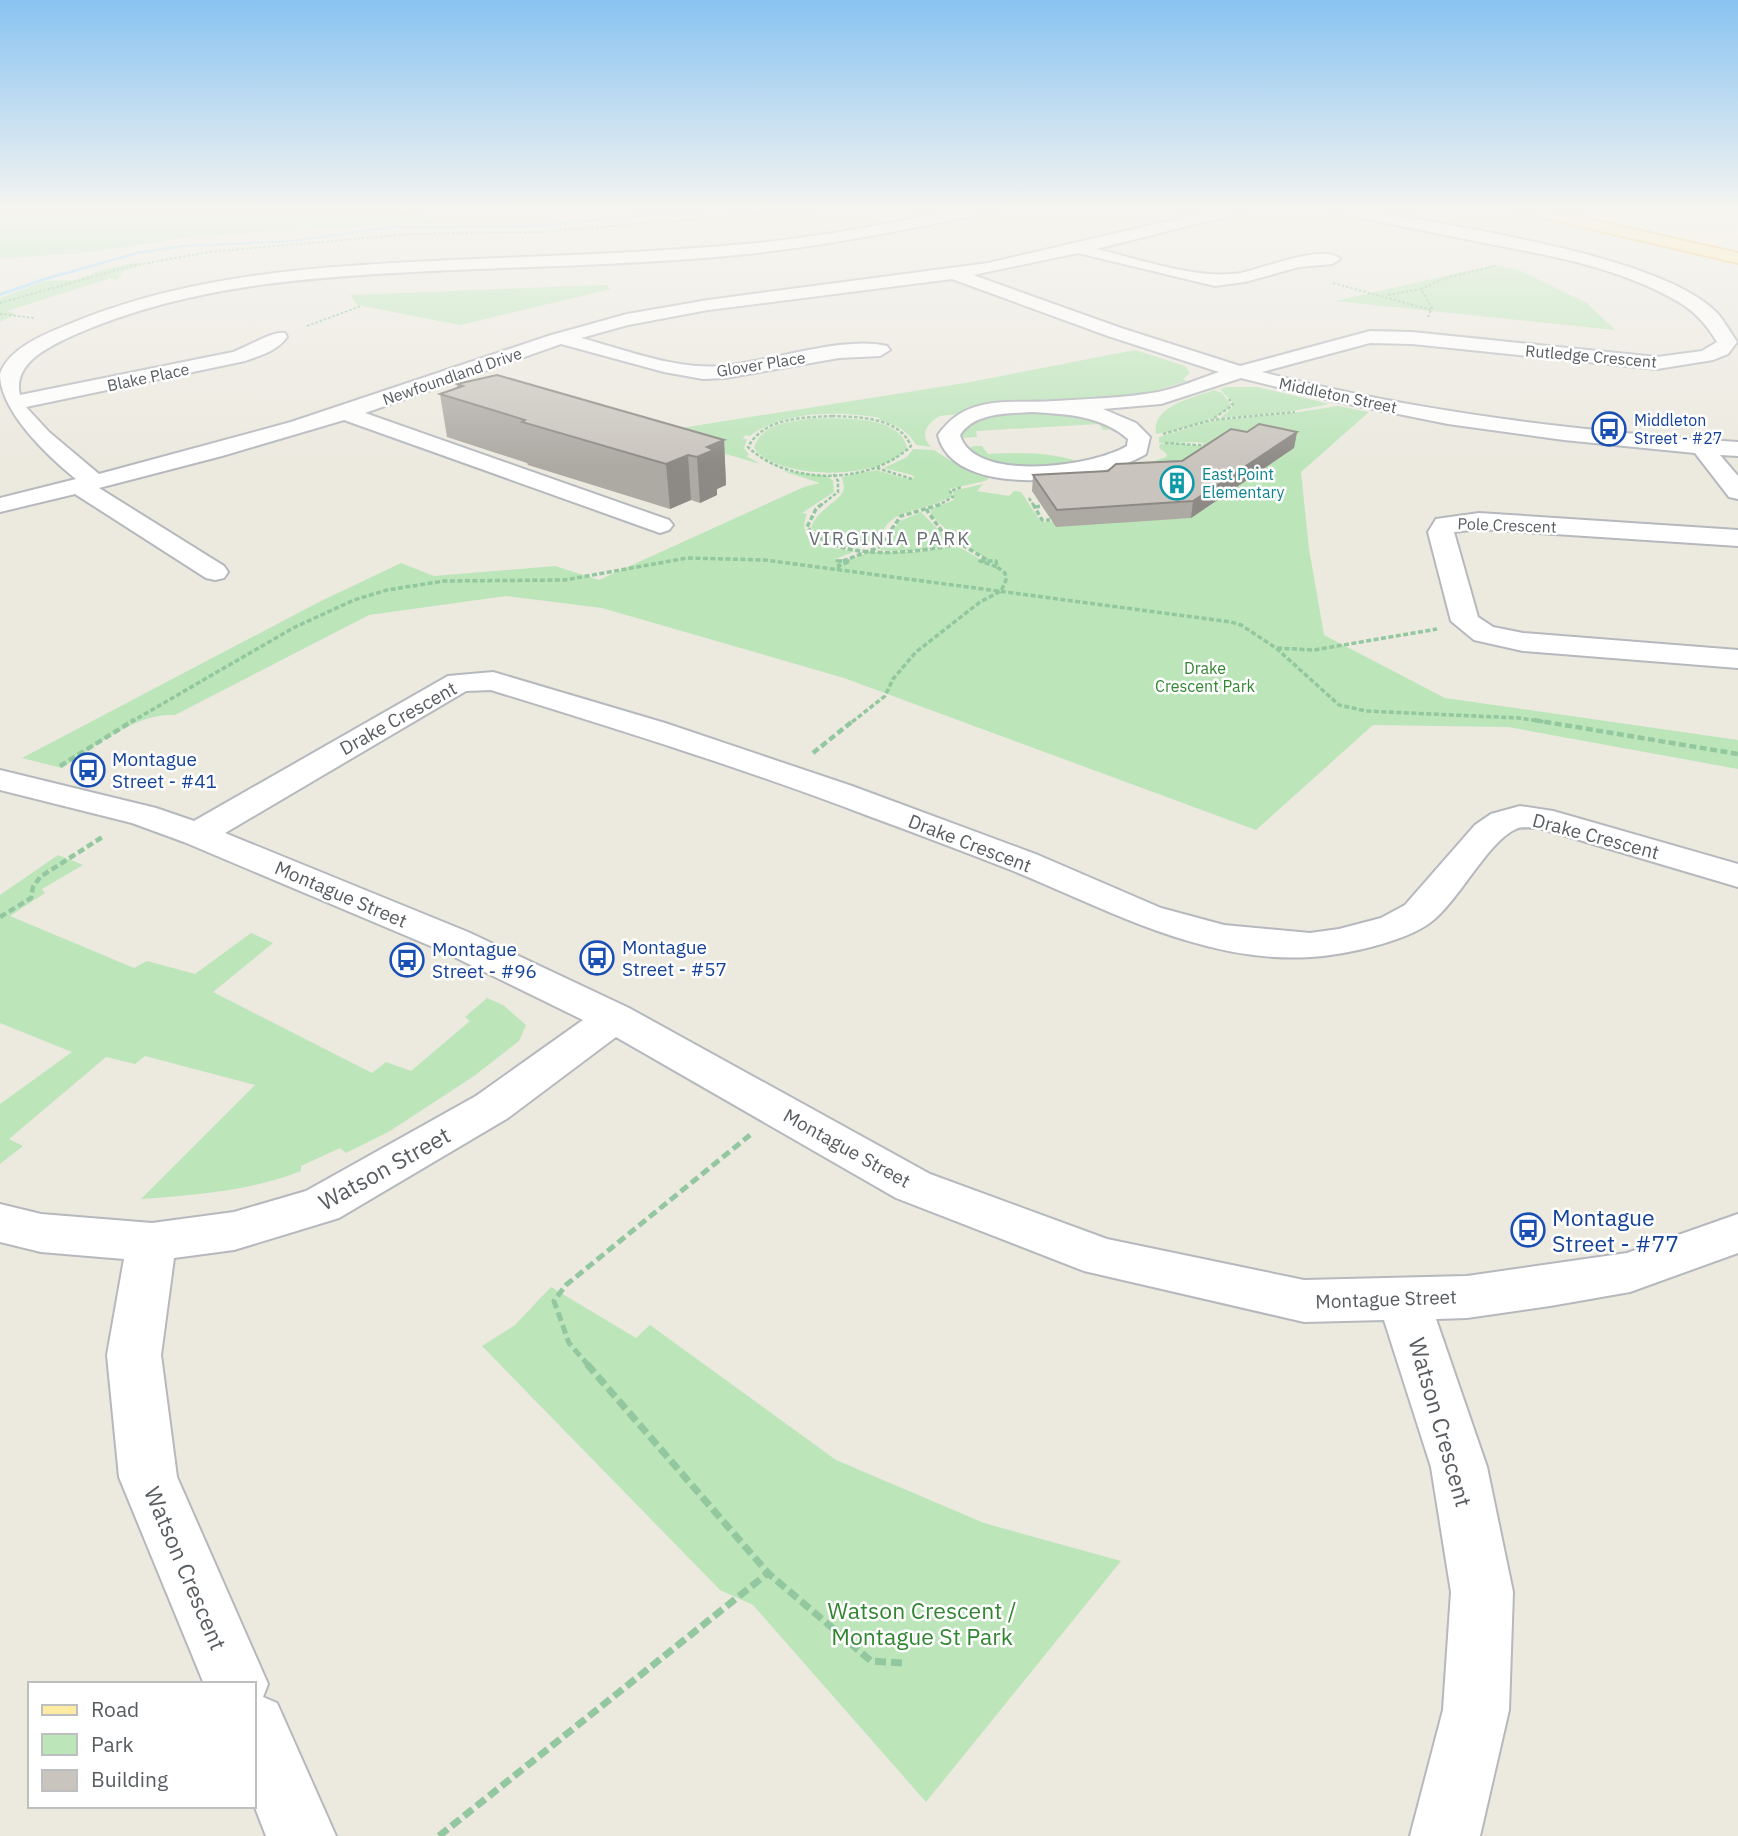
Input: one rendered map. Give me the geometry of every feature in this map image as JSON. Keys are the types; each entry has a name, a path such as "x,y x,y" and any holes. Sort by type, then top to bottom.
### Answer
{"street":[{"path":"178,295 89,321 43,343 27,354 12,370 7,394 87,484 215,572"},
{"path":"751,295 759,299"},
{"name":"Newfoundland Drive","path":"0,505 87,484 344,413 562,339 670,311 793,295"},
{"name":"Middleton Street","path":"1012,295 1157,346 1242,372 1347,398 1479,422 1738,449"},
{"name":"Rutledge Crescent","path":"1242,372 1370,337 1412,338 1657,363 1706,356 1721,350 1727,342 1718,325 1699,306 1678,295"},
{"name":"Blake Place","path":"13,403 238,357 265,347 278,337"},
{"name":"Glover Place","path":"562,339 664,366 703,373 725,372 839,352 880,350"},
{"path":"1161,398 1160,403 1142,417 1145,434 1138,449 1123,461 1060,474 1017,472 979,463 956,451 948,435 953,425 966,417 986,411 1161,398 1242,372"},
{"path":"1056,407 1101,416 1145,434"},
{"path":"344,413 660,524"},
{"path":"1702,447 1738,492"},
{"name":"Pole Crescent","path":"1738,538 1479,521 1445,524 1441,532 1465,621 1484,634 1523,642 1738,659"},
{"name":"Drake Crescent","path":"197,834 459,682 493,681 654,730 841,793 1025,863 1147,916 1222,937 1264,943 1310,944 1340,941 1395,926 1419,913 1488,833 1503,821 1520,817 1541,818 1738,876"},
{"name":"Montague Street","path":"0,780 144,815 197,834 454,941 614,1018 913,1186 1102,1257 1304,1301 1467,1297 1630,1272 1738,1233"},
{"name":"Watson Street","path":"0,1223 41,1233 152,1242 234,1231 322,1205 492,1107 614,1018"},
{"name":"Watson Crescent","path":"152,1242 134,1355 148,1477 235,1682"},
{"name":"Watson Crescent","path":"1403,1299 1459,1467 1482,1592 1476,1710 1445,1836"},
{"path":"256,1731 301,1836"}],"path":[{"path":"1382,295 1431,310"},
{"path":"1423,295 1431,310 1426,323"},
{"path":"307,326 361,306"},
{"path":"1145,434 1210,420 1307,410"},
{"path":"845,417 881,422 899,429 909,438 911,446 905,456 877,468 833,474 790,470 768,465 754,457 748,447 751,437 773,425 806,418 845,417"},
{"path":"1156,443 1184,442 1215,447"},
{"path":"877,468 912,479"},
{"path":"833,474 838,481 838,492 816,509 808,522 809,532 836,546 870,551 916,551 959,544"},
{"path":"838,568 850,561 843,561 870,551 884,542 890,528 902,516 946,503 953,497 950,491 952,489 964,487"},
{"path":"1025,492 1042,520 1050,520"},
{"path":"1035,507 1042,506"},
{"path":"926,509 931,520 959,544 988,561"},
{"path":"56,768 200,680 293,628 354,600 387,590 444,581 565,580 687,558 765,560 838,568 1231,622 1241,625 1276,648 1339,705 1366,711 1519,718 1738,754"},
{"path":"804,760 885,696 893,679 916,652 980,602 1001,592 1006,580 1005,573 980,561 996,561 997,567"},
{"path":"1276,648 1314,650 1446,627"},
{"path":"0,917 31,898 33,887 40,877 109,833"},
{"path":"751,1134 566,1285 554,1301 569,1343 768,1573 871,1661 903,1664"},
{"path":"439,1836 768,1573"}],"green space":[{"path":"9,295 58,295 7,311 16,314 0,322 0,298"},
{"path":"350,295 587,295 460,325 357,305"},
{"path":"1363,295 1570,295 1587,303 1615,330 1335,301"},
{"path":"1135,350 1185,366 1190,373 1183,379 1187,381 1137,396 940,416 931,422 926,430 927,443 931,447 916,445 905,432 879,420 880,418 848,414 796,417 764,427 750,436 745,435 743,439 747,439 744,448 749,455 746,456 760,464 675,439 681,428 965,383"},
{"path":"1257,387 1330,404 1292,411 1220,418 1235,405 1220,389"},
{"path":"1214,390 1222,393 1231,405 1217,415 1196,424 1156,434 1156,424 1167,409"},
{"name":"Drake Crescent Park","path":"1338,406 1369,412 1301,472 1309,549 1324,635 1445,698 1738,740 1738,769 1508,727 1373,725 1256,830 844,678 602,608 506,596 369,615 175,715 145,719 130,725 62,768 22,758 319,602 401,563 434,576 555,566 599,580 804,487 820,483 783,471 828,476 833,481 834,492 802,513 807,514 804,524 810,539 826,546 855,551 836,559 848,560 870,552 917,552 957,546 980,559 987,559 962,544 931,515 931,509 954,500 953,491 983,484 977,491 1009,496 1014,491 1021,492 1041,522 1191,518 1294,448 1224,447 1196,442 1159,443 1159,437 1212,421"},
{"path":"1028,409 1102,418 1115,429 1103,430 1099,424 976,431 977,437 960,438 960,431 981,416"},
{"path":"831,418 886,425 903,437 907,447 895,458 877,466 831,473 785,467 767,459 754,448 758,438 775,426 798,420"},
{"path":"1160,444 1222,449 1180,477 1143,465 1166,457 1167,454 1159,448"},
{"path":"982,446 988,454 1040,454 1079,461 1091,466 1012,465 966,449"},
{"path":"913,449 934,450 956,464 992,476 985,481 949,489 953,497 892,520 886,525 879,542 871,546 853,548 834,543 811,528 819,515 843,492 842,477 876,470 907,479 915,478 884,468 907,457"},
{"path":"921,512 950,542 926,550 880,550 900,521"},
{"path":"58,855 83,865 42,889 45,893 10,916 134,968 147,961 195,974 251,933 273,943 213,992 372,1073 386,1062 411,1071 470,1021 465,1017 487,998 503,1005 526,1025 519,1041 474,1076 390,1131 346,1153 340,1148 301,1166 301,1171 282,1178 202,1194 141,1199 255,1085 145,1056 135,1064 106,1057 9,1139 23,1146 0,1164 0,1104 72,1052 0,1023 0,895"},
{"name":"Watson Crescent / Montague St Park","path":"551,1287 636,1338 650,1325 836,1460 984,1523 1121,1561 926,1802 753,1605 720,1590 482,1346 515,1325"}],"building":[{"path":"497,375 724,440 707,447 714,450 697,457 688,455 666,464 522,422 525,420 440,394 463,386 457,384"},
{"path":"1259,424 1297,432 1193,501 1057,510 1033,475 1108,471 1116,464 1182,461 1231,429 1247,432"}],"place":[{"name":"Middleton Street - #27","path":"1609,429"},
{"name":"East Point Elementary","path":"1177,483"},
{"name":"Montague Street - #41","path":"88,770"},
{"name":"Montague Street - #57","path":"597,958"},
{"name":"Montague Street - #96","path":"407,960"},
{"name":"Montague Street - #77","path":"1528,1230"}],"district":[{"name":"VIRGINIA PARK","path":"890,538"}]}
